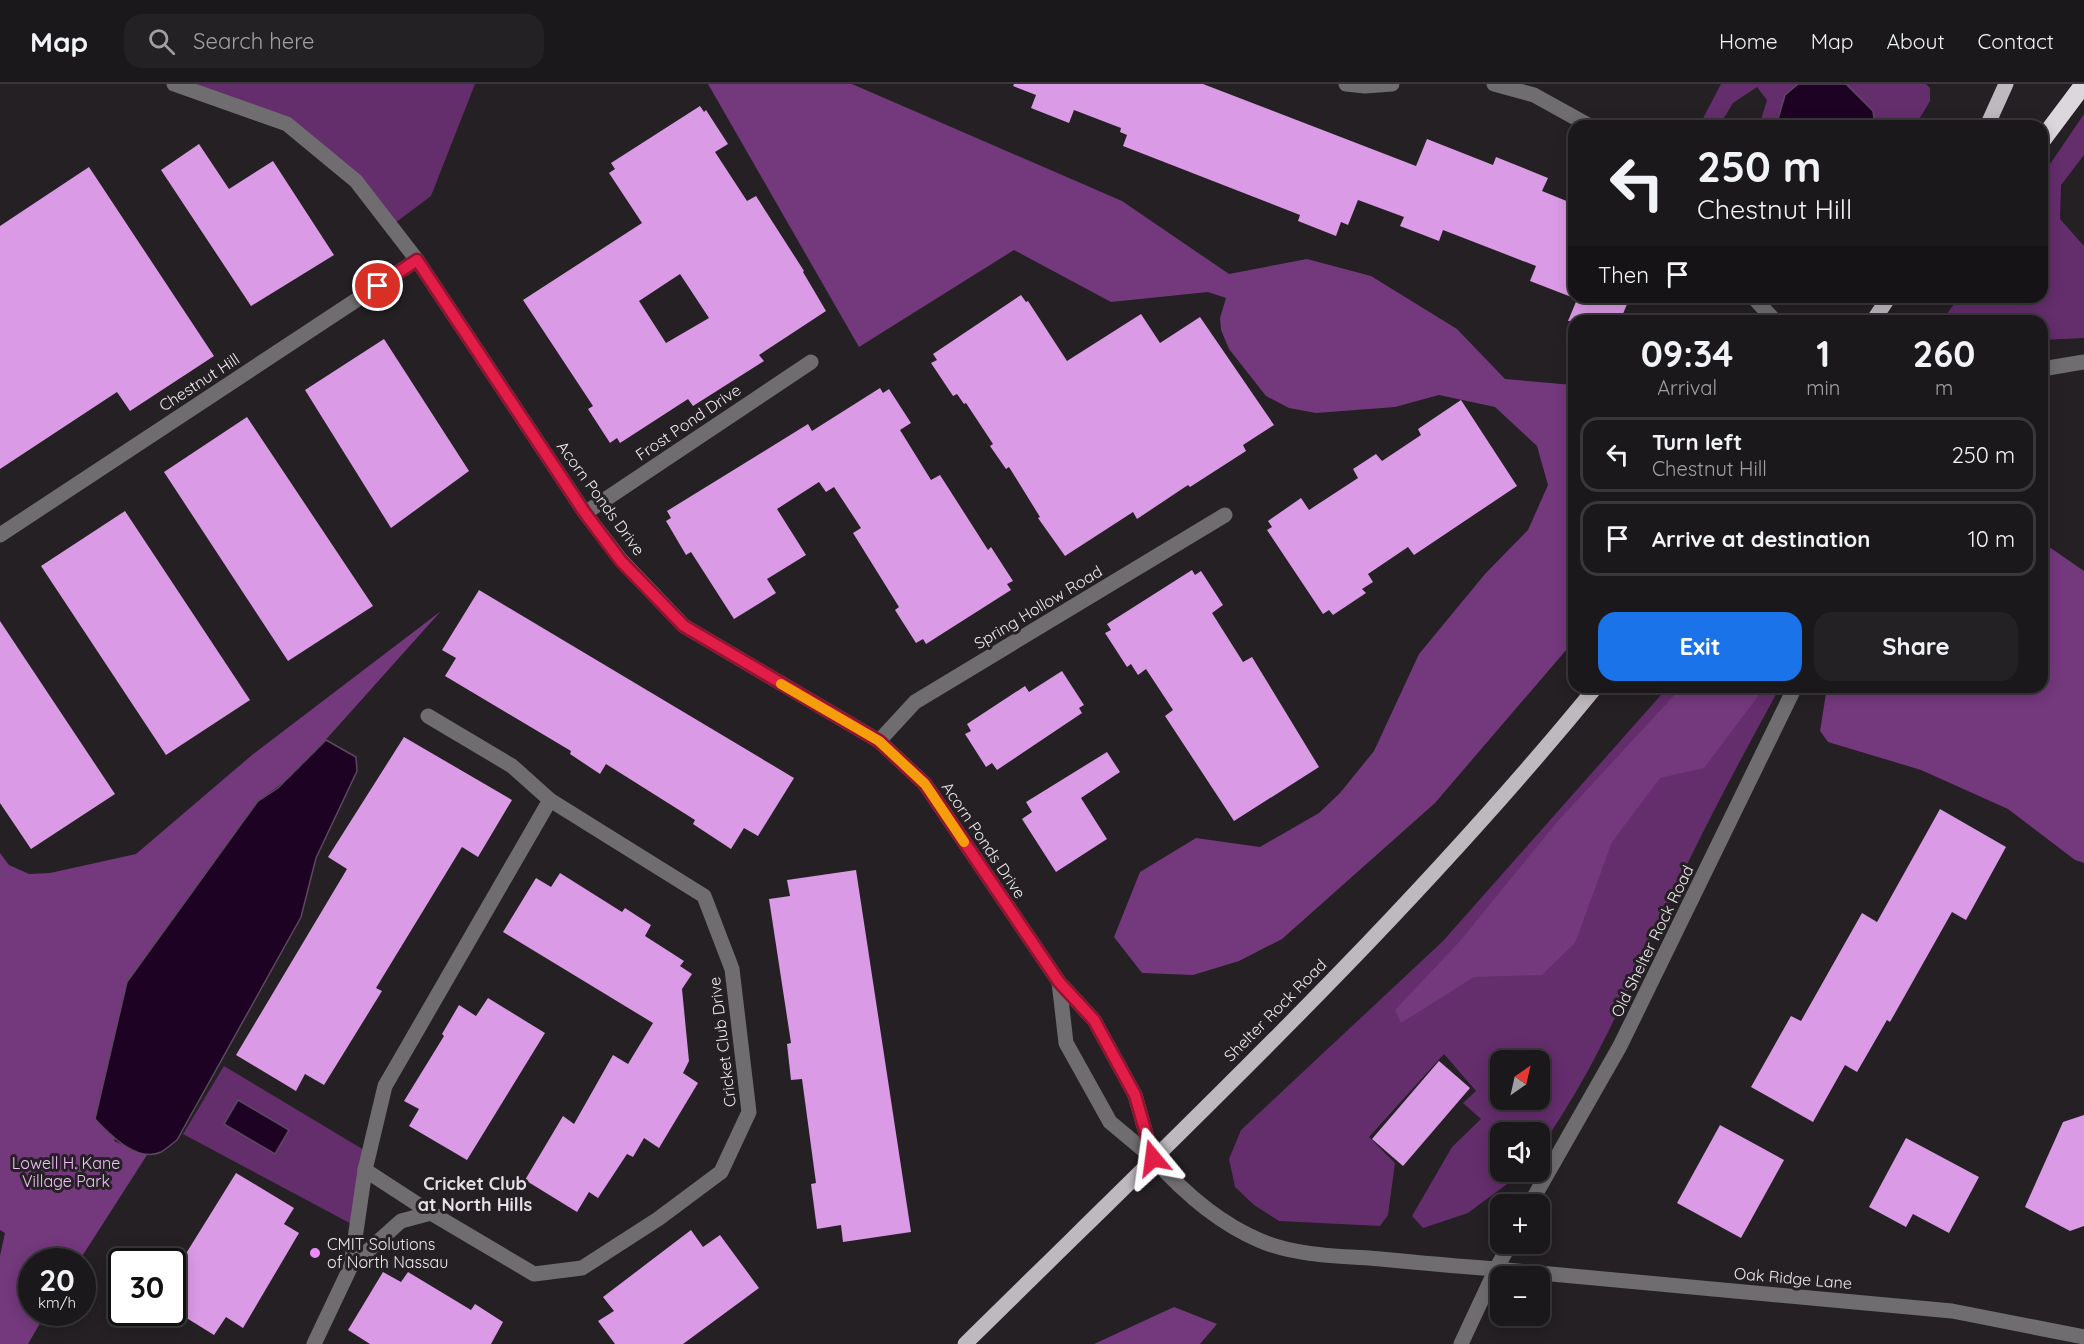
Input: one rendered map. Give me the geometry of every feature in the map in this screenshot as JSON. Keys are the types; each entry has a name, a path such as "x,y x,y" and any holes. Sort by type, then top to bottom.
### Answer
{"highway":[{"path":"2048,132 2084,84"}],"main road":[{"path":"1990,120 2006,84"},
{"name":"Shelter Rock Road","path":"965,1344 1153,1158 1431,876 1547,748 1591,693"}],"street":[{"name":"Acorn Ponds Drive","path":"174,84 287,124 356,181 417,260 585,513 621,561 684,626 879,741 925,784 1059,982 1094,1020 1135,1095 1153,1158"},
{"path":"1346,84 1365,87 1392,84"},
{"path":"1494,84 1534,95 1579,120"},
{"name":"Chestnut Hill","path":"0,535 417,260"},
{"path":"1758,303 1770,315"},
{"name":"Frost Pond Drive","path":"585,513 811,362"},
{"path":"2048,368 2084,362"},
{"name":"Spring Hollow Road","path":"879,741 915,702 1225,515"},
{"name":"Old Shelter Rock Road","path":"1536,1194 1620,1046 1792,693"},
{"name":"Cricket Club Drive","path":"365,1170 431,1213 534,1274 582,1268 658,1219 720,1172 749,1112 732,969 704,896 550,800 512,766 428,716"},
{"path":"314,1344 351,1266 365,1170 385,1086 550,800"},
{"name":"Acorn Ponds Drive","path":"1059,982 1066,1043 1110,1122 1153,1158"},
{"path":"1153,1158 1176,1184 1209,1212 1260,1241 1328,1255 1490,1268"},
{"path":"351,1266 401,1221 431,1213"},
{"name":"Oak Ridge Lane","path":"1550,1274 1942,1310 2084,1337"},
{"path":"1461,1344 1490,1282"}],"shaded area":[{"path":"174,84 475,84 431,196 391,226 356,181 287,124"},
{"path":"1721,84 1798,84 1785,95 1778,120 1761,120 1767,100 1757,87 1733,103 1723,120 1702,120"},
{"path":"1798,84 1846,84 1873,111 1874,120 1778,120 1785,95"},
{"path":"1846,84 1926,84 1930,88 1930,101 1919,120 1874,120 1873,111"},
{"path":"2084,114 2084,155 2061,185 2060,219 2084,246 2084,338 2048,340 2048,315 1946,315 1955,303 2048,303 2048,167"},
{"path":"1663,693 1777,693 1698,841 1595,1057 1550,1132 1550,1122 1490,1122 1490,1182 1510,1182 1494,1194 1490,1194 1490,1197 1468,1213 1423,1228 1412,1216 1452,1147 1481,1119 1463,1103 1476,1091 1444,1054 1369,1137 1395,1163 1388,1215 1380,1226 1279,1221 1254,1205 1235,1187 1229,1159 1241,1130 1443,941"},
{"path":"326,740 356,757 357,771 316,858 301,917 177,1140 161,1152 143,1154 134,1151 116,1139 95,1119 127,982 258,801 278,788"},
{"path":"224,1066 369,1153 357,1227 183,1134"},
{"path":"238,1100 289,1130 275,1154 224,1124"}],"green space":[{"path":"708,84 852,84 1122,201 1229,274 1307,259 1371,276 1457,329 1505,379 1568,385 1568,648 1435,803 1282,939 1239,961 1193,975 1142,973 1114,937 1140,872 1196,838 1260,847 1319,813 1340,793 1374,751 1419,654 1485,574 1528,530 1548,485 1537,446 1495,407 1439,395 1395,407 1316,413 1289,408 1266,396 1229,349 1221,330 1220,318 1226,298 1208,292 1111,302 1014,250 859,347"},
{"path":"2048,546 2084,571 2084,863 2075,860 2008,809 1921,770 1828,742 1820,731 1826,693 2048,693"},
{"name":"Lowell H. Kane Village Park","path":"441,611 296,773 258,801 230,842 114,1141 147,1155 87,1248 18,1248 18,1326 38,1326 28,1344 0,1344 0,1256 5,1233 0,1230 0,853 9,865 29,874 50,873 136,854 252,755"},
{"path":"1676,693 1760,693 1704,768 1660,778 1612,842 1575,943 1542,975 1474,977 1401,1023 1395,1010 1460,941 1557,822"},
{"path":"1174,1307 1217,1324 1200,1344 1094,1344"}],"building":[{"path":"1014,84 1203,84 1416,166 1427,139 1493,165 1496,157 1548,178 1542,191 1568,202 1568,296 1530,281 1536,266 1443,230 1439,241 1400,226 1404,217 1358,200 1348,225 1341,222 1336,236 1298,221 1300,215 1123,146 1127,135 1120,132 1121,128 1074,110 1069,123 1031,108 1036,95 1013,86"},
{"path":"700,106 704,112 706,110 728,144 715,152 747,201 756,196 804,271 826,311 759,355 764,361 693,406 688,399 620,443 617,438 610,443 588,409 593,406 523,300 642,223 609,173 615,169 611,163","holes":["680,274 709,318 666,343 639,301"]},
{"path":"199,144 229,189 273,161 334,255 251,306 161,170"},
{"path":"89,167 214,356 130,411 117,392 0,469 0,226"},
{"path":"1021,295 1026,302 1028,301 1067,361 1141,314 1160,343 1200,317 1274,425 1243,445 1246,451 1190,487 1188,485 1137,519 1133,512 1065,556 1038,518 1040,517 1009,467 1006,469 990,446 993,444 966,403 964,404 957,394 953,396 931,363 937,360 933,354"},
{"path":"1576,303 1628,303 1622,315 1570,315"},
{"path":"384,339 469,471 391,528 305,390"},
{"path":"880,388 883,393 889,389 911,423 900,430 931,480 940,475 988,550 991,547 1013,581 1007,584 1011,590 926,644 923,639 916,643 895,610 899,607 853,533 861,528 834,487 826,492 819,482 777,509 806,555 767,579 776,593 734,619 691,552 686,555 666,521 671,518 667,511 808,424 812,431"},
{"path":"1461,400 1517,486 1414,555 1408,547 1368,574 1373,582 1362,589 1366,593 1333,615 1329,610 1323,614 1267,530 1272,527 1268,521 1301,498 1309,510 1358,478 1353,469 1376,454 1382,461 1421,435 1418,429"},
{"path":"247,417 373,606 288,661 164,472"},
{"path":"125,511 250,700 166,755 41,566"},
{"path":"1192,570 1195,575 1201,571 1223,605 1212,613 1243,662 1252,657 1319,767 1234,821 1165,716 1173,710 1146,669 1138,675 1131,664 1127,667 1105,633 1111,630 1107,624"},
{"path":"479,590 794,778 758,836 744,828 731,849 693,824 695,820 606,764 600,774 570,754 571,751 445,676 456,658 442,650"},
{"path":"0,621 115,794 31,849 0,803"},
{"path":"1062,671 1084,705 1079,708 1082,713 997,770 992,763 986,767 965,734 971,731 967,724 1025,686 1029,692"},
{"path":"404,737 512,800 478,857 462,847 376,988 382,991 324,1085 305,1074 296,1091 236,1055 347,869 328,857"},
{"path":"1107,752 1120,772 1081,798 1107,839 1056,872 1022,819 1032,812 1026,802"},
{"path":"1940,809 2006,847 1966,920 1952,912 1890,1022 1887,1020 1857,1072 1845,1065 1813,1122 1751,1087 1791,1016 1801,1021 1862,913 1877,922"},
{"path":"856,870 911,1232 843,1242 841,1225 817,1229 811,1184 816,1183 802,1079 791,1080 787,1044 791,1043 769,899 790,896 787,880"},
{"path":"560,873 622,912 625,908 651,925 645,936 684,961 680,966 692,974 682,989 689,1061 683,1073 698,1083 659,1148 644,1138 633,1157 627,1154 598,1198 589,1192 577,1212 525,1180 563,1116 574,1124 613,1055 628,1064 653,1023 503,932 536,878 551,887"},
{"path":"488,998 545,1033 467,1160 409,1126 419,1109 404,1101 444,1036 442,1034 459,1005 476,1016"},
{"path":"1439,1061 1470,1088 1403,1166 1372,1139"},
{"path":"2084,1115 2084,1226 2070,1231 2025,1207 2063,1122"},
{"path":"1720,1125 1784,1160 1741,1238 1677,1203"},
{"path":"1906,1138 1979,1177 1949,1233 1913,1214 1906,1227 1869,1207"},
{"path":"236,1173 294,1208 284,1224 299,1233 243,1328 226,1317 214,1335 186,1318 186,1253"},
{"path":"691,1230 703,1247 720,1235 759,1288 683,1344 615,1344 598,1321 614,1311 603,1297"},
{"path":"383,1272 401,1282 408,1272 471,1310 475,1304 503,1322 491,1344 370,1344 348,1330"}],"slow traffic":[{"path":"781,684 879,741 925,784 964,842"}],"place":[{"name":"CMIT Solutions of North Nassau","path":"315,1253"}],"district":[{"name":"Cricket Club at North Hills","path":"475,1194"}],"route":[{"path":"378,286 417,260 585,513 621,561 684,626 879,741 925,784 1059,982 1094,1020 1135,1095 1153,1158"}]}
